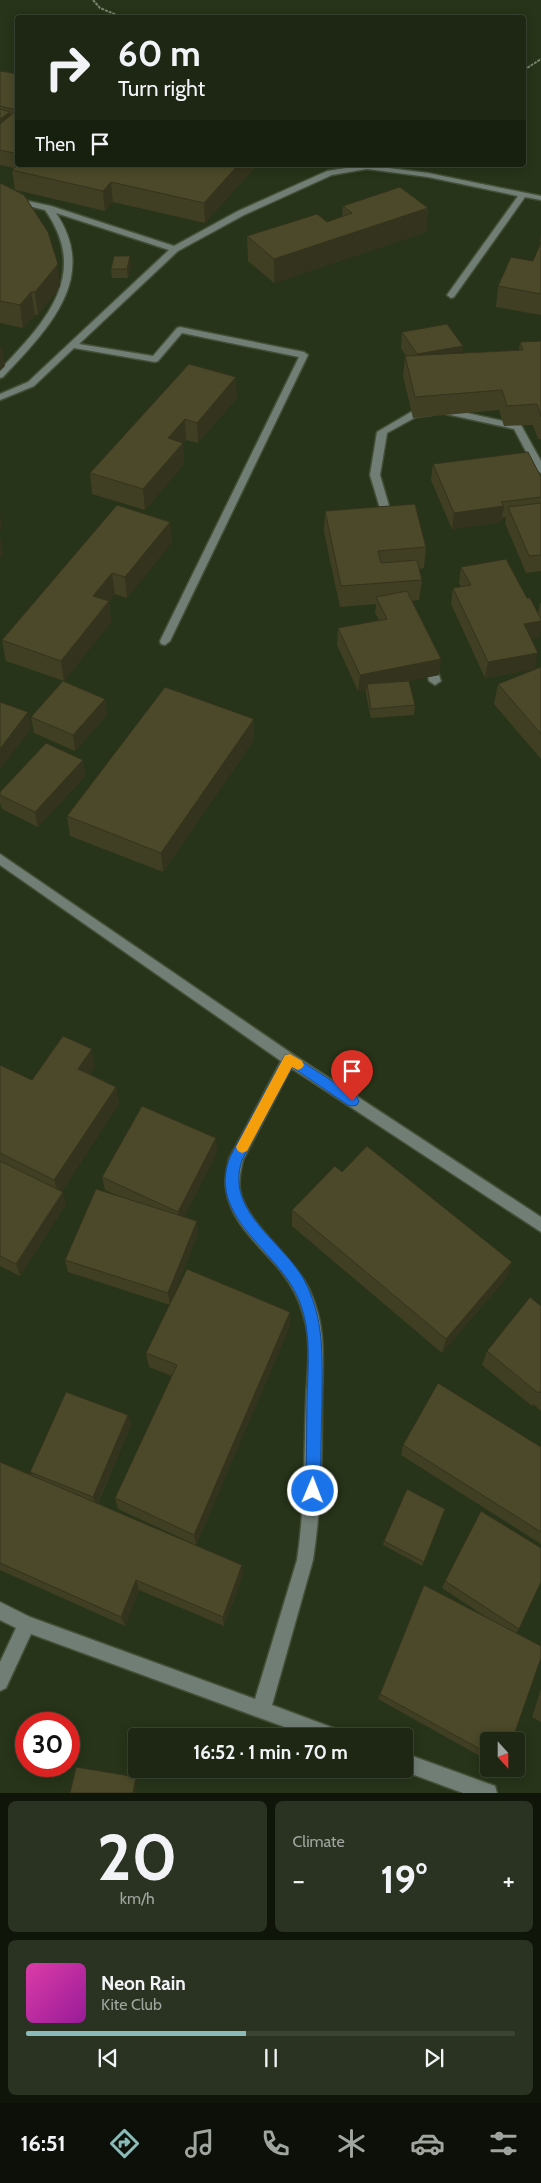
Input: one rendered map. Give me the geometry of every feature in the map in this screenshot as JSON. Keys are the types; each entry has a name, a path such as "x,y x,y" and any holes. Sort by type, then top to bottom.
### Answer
{"street":[{"path":"0,397 31,384 175,249 293,188 330,173 367,167 428,175 541,198"},
{"path":"452,295 523,194"},
{"path":"0,197 48,208 175,249"},
{"path":"0,375 52,316 62,296 68,277 69,258 66,241 59,224 48,208"},
{"path":"72,345 155,359 180,330 304,355 165,641"},
{"path":"391,531 375,475 382,432 414,414 456,412 518,427 541,470"},
{"path":"530,449 541,446"},
{"path":"427,653 435,681"},
{"path":"0,859 290,1059 541,1225"},
{"path":"261,1710 305,1560 309,1537 313,1491 316,1337 309,1309 298,1283 282,1260 240,1212 231,1186 232,1172 236,1159 290,1059"},
{"path":"0,1611 27,1624 311,1728"},
{"path":"0,1682 27,1624"},
{"path":"413,1765 488,1793"}],"path":[{"path":"93,0 100,8 117,15"},
{"path":"526,69 541,59"}],"building":[{"path":"0,71 15,74 15,110 0,106"},
{"path":"0,109 10,112 0,119"},
{"path":"15,112 14,153 0,150 0,124"},
{"path":"16,167 236,167 204,203 111,182 103,191 12,170"},
{"path":"0,183 24,195 48,232 58,264 35,292 31,292 20,305 0,301"},
{"path":"400,187 428,208 274,259 247,236 317,214 327,222 352,213 343,206"},
{"path":"541,242 541,294 498,286 511,257 533,261"},
{"path":"114,256 130,256 127,269 111,269"},
{"path":"447,324 463,346 417,354 402,332"},
{"path":"541,341 541,417 537,404 507,406 502,390 415,397 405,356 523,350 520,342"},
{"path":"189,364 236,377 197,423 185,419 168,438 183,443 143,489 90,473"},
{"path":"528,452 541,477 541,497 501,502 504,506 454,513 433,464"},
{"path":"541,503 541,555 529,556 508,507"},
{"path":"415,504 426,547 378,551 381,563 417,560 422,580 341,586 325,511"},
{"path":"117,505 170,522 125,577 112,573 93,596 109,601 61,661 2,640"},
{"path":"506,559 527,598 530,598 541,619 541,621 524,624 538,653 488,662 453,588 471,585 461,567"},
{"path":"407,591 441,659 360,675 338,628 387,619 376,597"},
{"path":"541,667 541,734 498,684"},
{"path":"63,681 105,699 73,735 31,717"},
{"path":"409,681 415,705 371,709 367,684"},
{"path":"165,687 254,719 161,853 67,816"},
{"path":"0,702 28,712 0,749"},
{"path":"46,743 83,760 35,812 0,795 0,792"},
{"path":"63,1036 92,1049 78,1069 116,1087 54,1180 0,1153 0,1065 32,1080"},
{"path":"142,1106 216,1138 178,1212 102,1177"},
{"path":"367,1146 512,1262 446,1339 292,1210 335,1166 342,1172"},
{"path":"0,1161 63,1192 16,1264 0,1256"},
{"path":"96,1189 197,1221 168,1293 65,1260"},
{"path":"187,1269 290,1312 194,1535 115,1498 177,1365 146,1353"},
{"path":"530,1297 541,1306 541,1393 539,1391 538,1393 487,1351"},
{"path":"438,1383 541,1447 541,1532 403,1445"},
{"path":"66,1392 128,1415 93,1497 30,1472"},
{"path":"0,1462 242,1565 223,1617 136,1580 121,1617 0,1563"},
{"path":"407,1489 445,1509 424,1562 384,1541"},
{"path":"481,1511 541,1548 541,1582 519,1629 445,1581"},
{"path":"424,1585 541,1646 541,1658 515,1732 480,1732 480,1749 380,1694"},
{"path":"80,1768 136,1778 133,1793 70,1793 74,1777 80,1777"}],"slow traffic":[{"path":"242,1147 290,1059 298,1065"}],"route":[{"path":"313,1491 316,1337 309,1309 298,1283 282,1260 240,1212 231,1186 232,1172 236,1159 290,1059 352,1101"}]}
